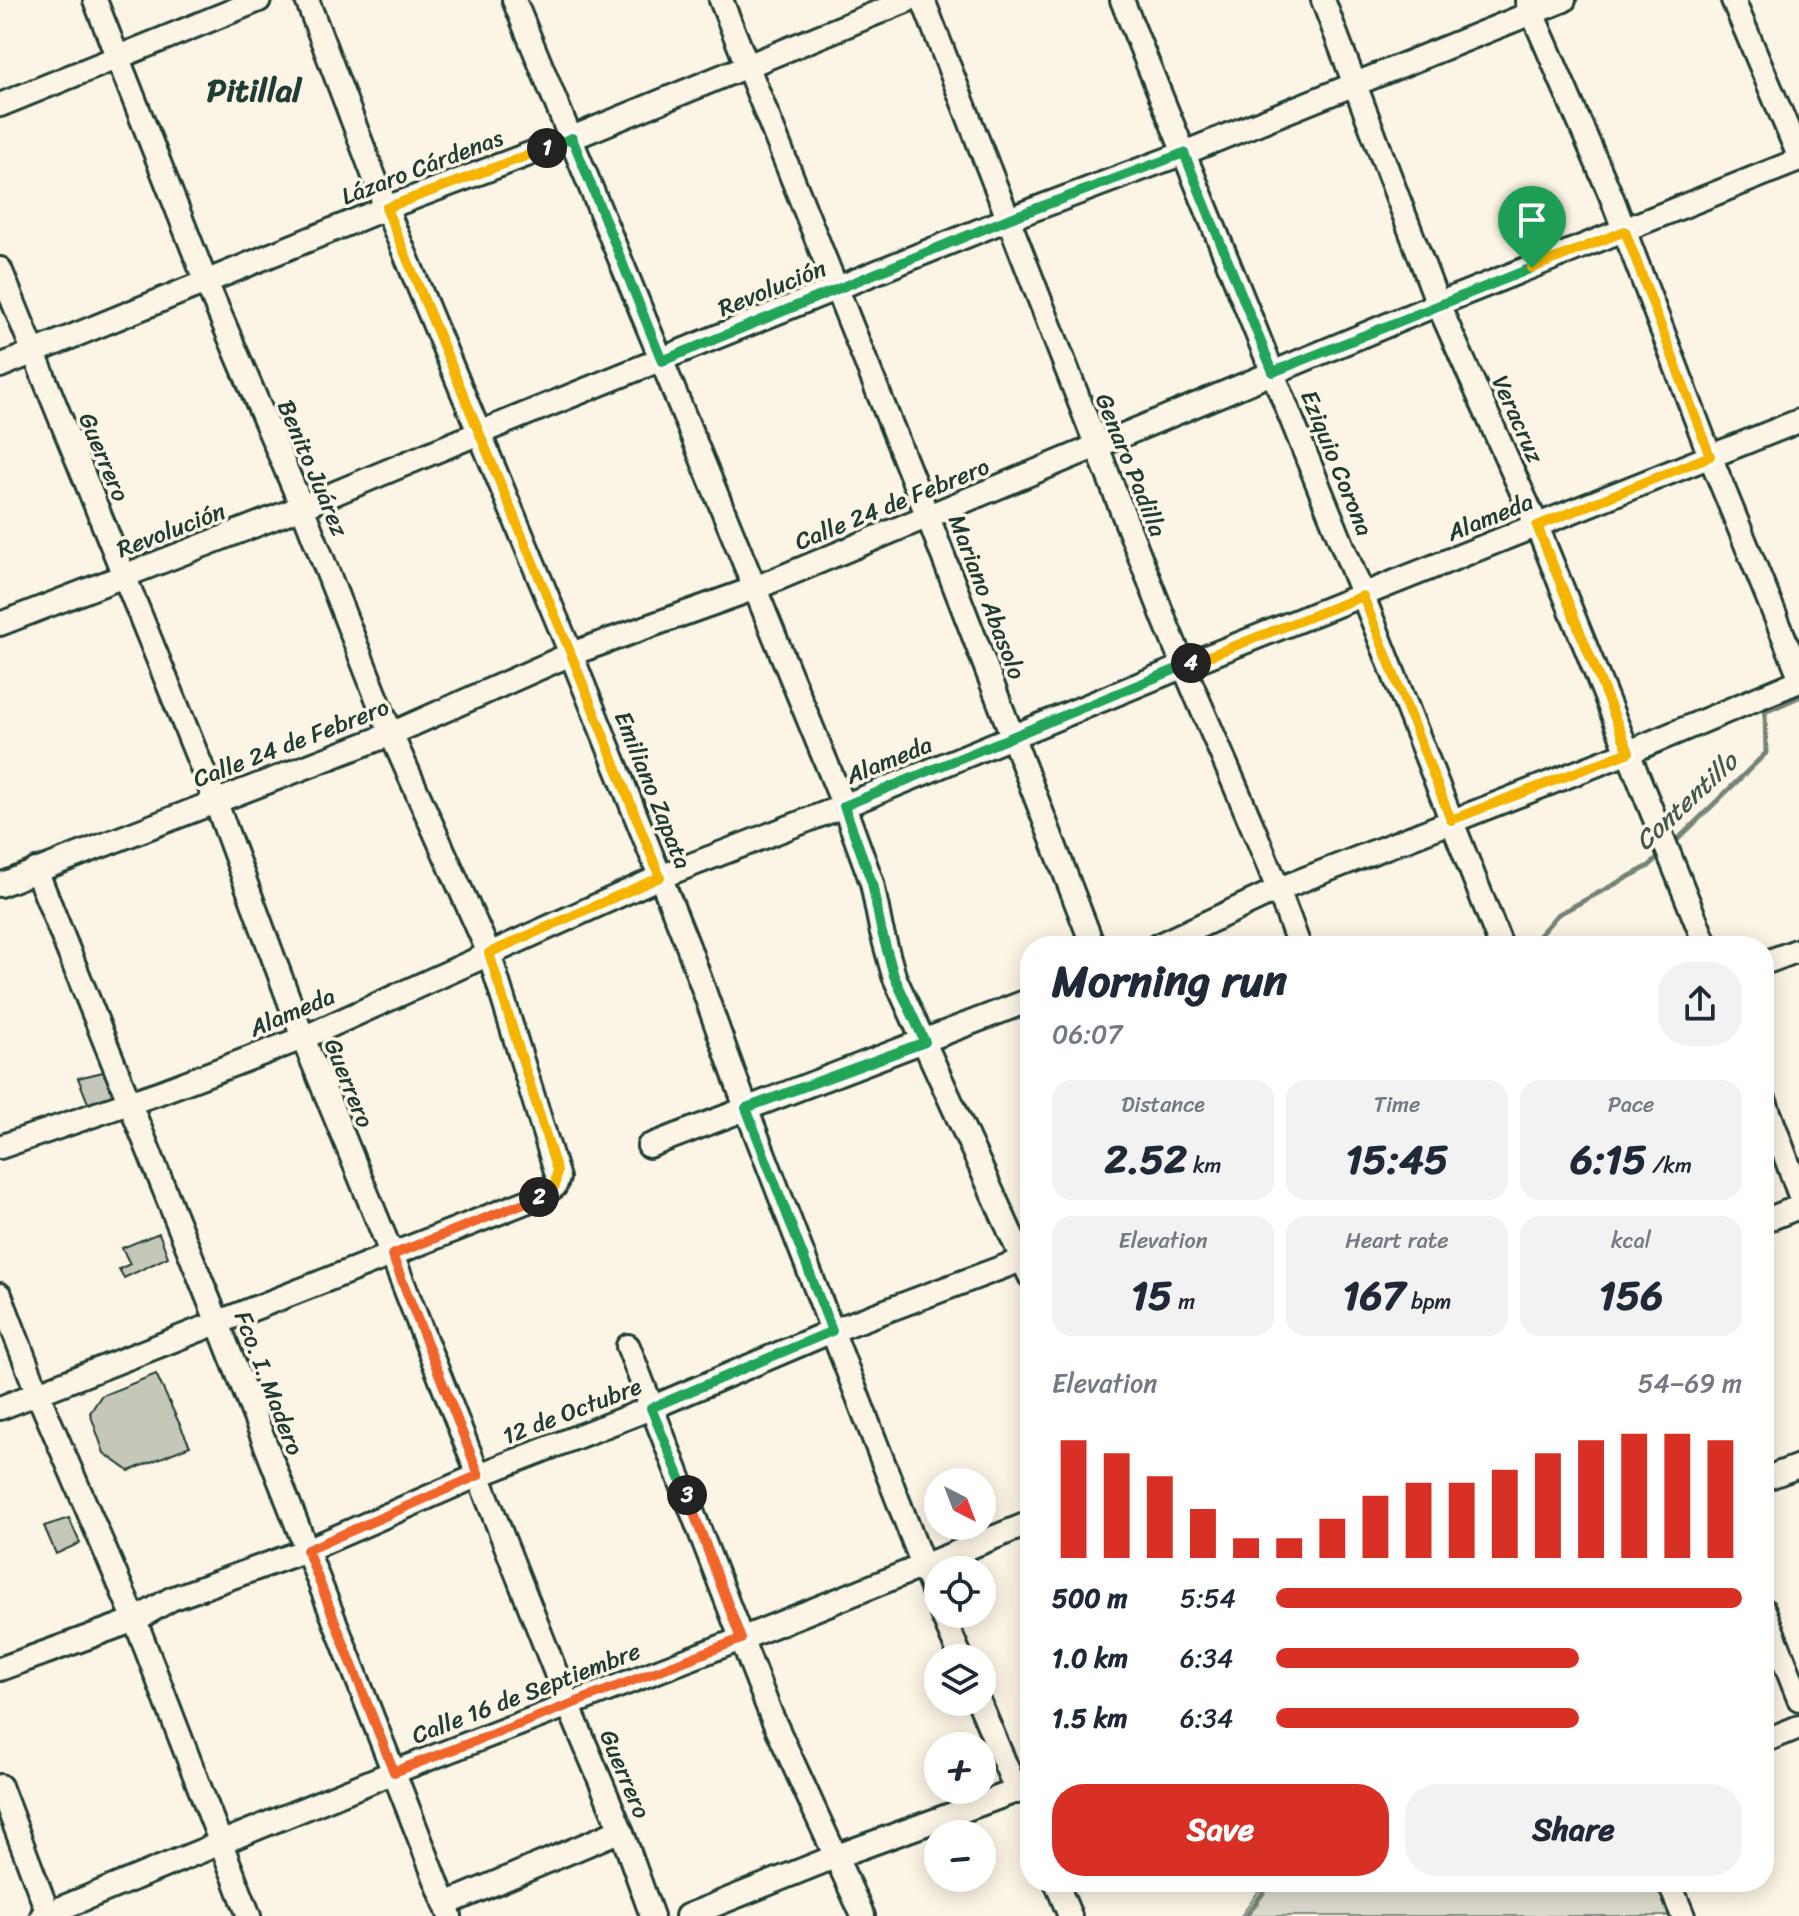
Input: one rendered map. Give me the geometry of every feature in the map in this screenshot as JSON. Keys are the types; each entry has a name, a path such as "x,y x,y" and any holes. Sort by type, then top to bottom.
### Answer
{"street":[{"name":"Benito Juárez","path":"95,0 206,282 302,507 391,734 489,953 558,1178 555,1186 541,1196 392,1255"},
{"path":"0,105 259,0"},
{"name":"Emiliano Zapata","path":"307,0 386,208 688,946 746,1108 924,1572"},
{"path":"514,0 844,806 872,883 894,976 1020,1247"},
{"name":"Mariano Abasolo","path":"721,0 928,517 1089,936"},
{"name":"Lázaro Cárdenas","path":"0,366 908,0"},
{"name":"Genaro Padilla","path":"923,0 1096,447 1184,666 1279,889 1295,936"},
{"name":"Eziquio Corona","path":"1122,0 1497,936"},
{"name":"Veracruz","path":"1323,0 1438,304 1537,526 1702,936"},
{"name":"Revolución","path":"0,624 302,507 1008,219 1357,84 1529,6 1564,0"},
{"path":"1733,0 1799,158"},
{"path":"1529,6 1625,231 1710,456 1799,674"},
{"name":"Calle 24 de Febrero","path":"0,885 391,734 571,654 753,589 1438,304 1625,231 1799,158"},
{"name":"Guerrero","path":"0,269 215,800 303,1038 621,1830 652,1916"},
{"name":"Alameda","path":"0,1147 303,1038 660,877 844,806 1184,666 1799,421"},
{"path":"1178,936 1279,889 1629,752 1799,681"},
{"name":"Fco. I. Madero","path":"36,870 448,1910"},
{"path":"1774,959 1799,950"},
{"path":"649,1146 1020,1004"},
{"path":"1774,1126 1799,1193"},
{"path":"1774,1217 1799,1207"},
{"path":"0,1408 392,1255"},
{"name":"12 de Octubre","path":"0,1669 135,1620 171,1599 307,1550 479,1475 651,1408 832,1331 1020,1267"},
{"path":"0,1295 37,1392 135,1620 249,1916"},
{"path":"628,1346 771,1715 863,1916"},
{"path":"1774,1475 1799,1466"},
{"name":"Calle 16 de Septiembre","path":"46,1915 394,1772 741,1639 1020,1527"},
{"path":"1774,1635 1799,1699"},
{"path":"986,1716 1020,1781"},
{"path":"1774,1737 1799,1727"},
{"path":"0,1786 46,1915"},
{"path":"687,1916 837,1856 1020,1790"},
{"path":"448,1910 621,1830"},
{"path":"1060,1892 1070,1916"},
{"path":"1673,1892 1683,1916"}],"shaded area":[{"path":"1258,1892 1661,1892 1671,1916 1241,1916"}],"building":[{"path":"103,1072 116,1099 90,1108 78,1078"},
{"path":"159,1233 168,1257 124,1278 119,1269 130,1264 122,1248"},
{"path":"156,1374 190,1446 129,1471 104,1453 90,1413 101,1396"},
{"path":"69,1518 80,1543 56,1554 44,1526"}],"waterway":[{"name":"Contentillo","path":"1672,845 1766,753 1765,712 1799,697"},
{"name":"Contentillo","path":"1539,936 1557,915 1649,866 1662,854"},
{"name":"Contentillo","path":"1246,1916 1264,1892"}],"district":[{"name":"Pitillal","path":"254,90"}],"route":[{"path":"572,138 662,361 1008,219 1184,153 1273,372 1532,268 1625,231 1710,456 1537,526 1629,752 1451,820 1363,596 844,806 872,883 894,976 925,1042 746,1108 832,1331 651,1408 741,1639 394,1772 307,1550 479,1475 392,1255 541,1196 555,1186 558,1178 489,953 660,877 386,208 572,138"}]}
